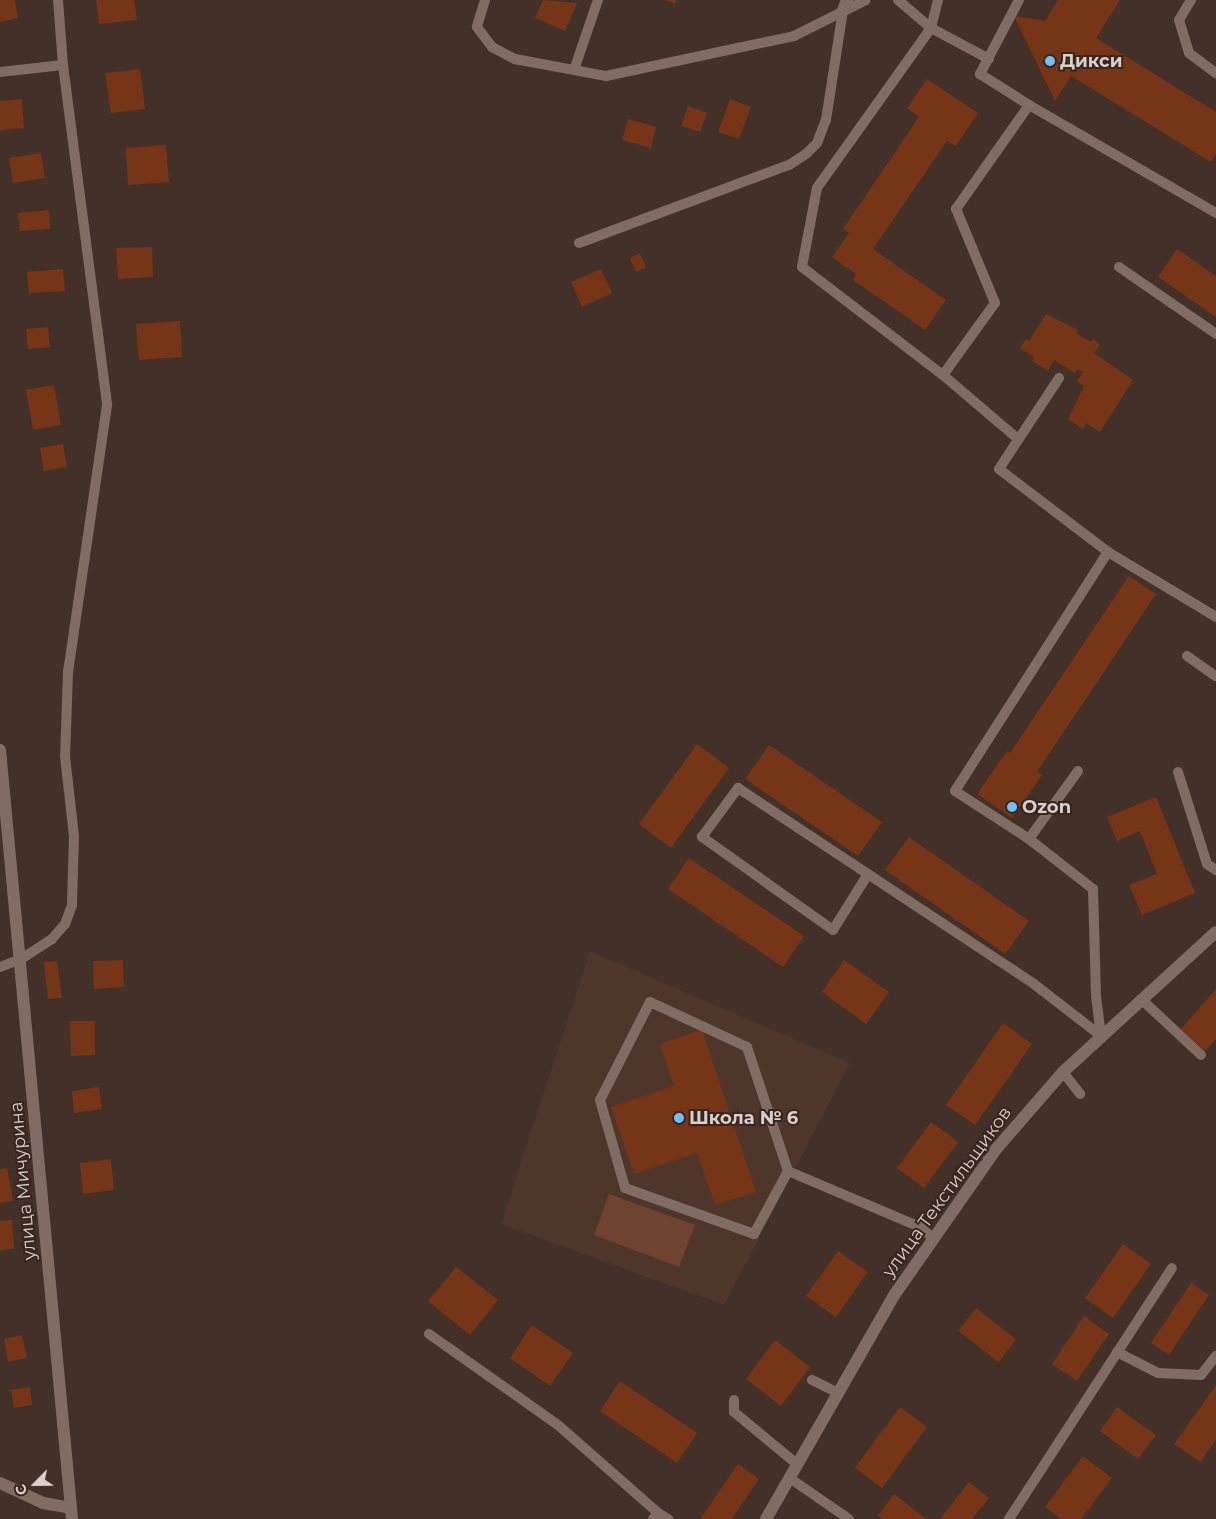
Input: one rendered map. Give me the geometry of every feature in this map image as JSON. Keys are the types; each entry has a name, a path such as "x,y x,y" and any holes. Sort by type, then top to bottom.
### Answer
{"street":[{"name":"улица Мичурина","path":"0,750 71,1513"},
{"name":"улица Текстильщиков","path":"766,1519 791,1479 895,1294 932,1236 997,1148 1063,1072 1141,998 1216,932"},
{"path":"0,1483 43,1503 71,1513"}],"lane":[{"path":"0,967 21,960 60,932 72,905 74,836 65,756 68,672 107,405 63,65 58,0"},
{"path":"485,0 477,27 492,48 515,59 606,76 794,36 845,5 866,0"},
{"path":"574,70 598,0"},
{"path":"898,0 931,28 988,59"},
{"path":"938,0 931,28 817,188 802,267 943,375 1018,439"},
{"path":"1019,0 980,74 1029,105 1216,213"},
{"path":"1191,0 1179,20 1189,52 1216,73"},
{"path":"579,243 789,165 806,154 817,143 826,120 845,5"},
{"path":"0,72 63,65"},
{"path":"943,375 996,303 956,208 1029,105"},
{"path":"1119,267 1216,334"},
{"path":"1059,378 999,469 1108,552 1216,617"},
{"path":"1101,1036 1096,996 1093,889 1029,839 955,791 1108,552"},
{"path":"1187,656 1216,676"},
{"path":"1029,839 1078,771"},
{"path":"1178,772 1207,864 1216,870"},
{"path":"868,874 833,930 702,837 738,788 868,874 1034,984 1101,1036"},
{"path":"1141,998 1201,1055"},
{"path":"788,1171 754,1234 624,1188 600,1100 650,1002 747,1047 788,1171 920,1227 932,1236"},
{"path":"1063,1072 1080,1094"},
{"path":"1008,1519 1172,1268"},
{"path":"429,1334 558,1425 656,1516 668,1519"},
{"path":"1117,1352 1158,1374 1201,1375 1216,1356"},
{"path":"812,1380 838,1393"},
{"path":"734,1400 734,1412 798,1465"},
{"path":"791,1479 849,1519"}],"shaded area":[{"name":"Школа № 6","path":"590,951 850,1063 724,1305 501,1224"},
{"path":"609,1194 695,1225 679,1267 594,1235"}],"building":[{"path":"0,0 15,0 18,18 0,22"},
{"path":"96,0 134,0 137,20 99,24"},
{"path":"543,0 577,3 565,31 535,18"},
{"path":"664,0 676,0 675,4"},
{"path":"1058,0 1120,0 1096,38 1216,112 1216,154 1211,162 1071,76 1055,101 1014,16 1045,21"},
{"path":"140,69 145,109 111,113 105,73"},
{"path":"927,79 978,113 956,146 947,141 873,249 946,300 925,330 853,280 856,274 832,257 849,233 843,229 919,117 907,108"},
{"path":"22,99 24,128 0,130 0,101"},
{"path":"730,99 751,107 739,139 718,132"},
{"path":"688,106 707,113 700,132 681,126"},
{"path":"628,119 656,127 651,148 622,140"},
{"path":"166,145 169,182 128,185 126,148"},
{"path":"41,153 45,178 13,183 9,158"},
{"path":"49,210 50,229 20,231 18,213"},
{"path":"152,247 153,277 118,279 116,248"},
{"path":"1177,249 1216,276 1216,317 1158,277"},
{"path":"640,253 646,268 636,272 630,258"},
{"path":"63,269 65,291 29,293 27,272"},
{"path":"601,269 612,293 582,307 571,282"},
{"path":"1046,314 1078,330 1076,333 1091,342 1093,339 1100,344 1094,353 1133,380 1100,432 1086,423 1083,429 1068,419 1084,386 1077,381 1083,372 1077,369 1075,373 1054,360 1048,371 1032,361 1034,357 1020,348 1026,339 1029,341"},
{"path":"180,321 182,357 139,360 136,324"},
{"path":"48,327 50,347 28,349 26,329"},
{"path":"54,385 61,425 33,430 26,390"},
{"path":"63,444 67,467 44,471 40,448"},
{"path":"1129,576 1156,594 1037,772 1042,775 1012,818 977,794 1007,751 1010,753"},
{"path":"697,744 729,768 671,848 639,824"},
{"path":"769,745 882,822 858,856 745,779"},
{"path":"1156,797 1195,893 1142,915 1129,885 1157,874 1140,831 1117,841 1107,817"},
{"path":"909,837 1029,921 1005,954 885,870"},
{"path":"689,858 804,936 783,967 668,889"},
{"path":"123,960 124,987 94,989 93,961"},
{"path":"844,960 889,992 866,1024 822,992"},
{"path":"57,961 62,998 48,999 44,962"},
{"path":"1216,989 1216,1039 1205,1051 1181,1029"},
{"path":"70,1021 95,1021 95,1055 71,1056"},
{"path":"1003,1023 1032,1044 975,1125 946,1105"},
{"path":"702,1030 756,1192 715,1205 697,1153 634,1174 611,1107 674,1086 660,1044"},
{"path":"99,1087 102,1109 74,1113 72,1091"},
{"path":"931,1122 958,1142 924,1188 897,1168"},
{"path":"111,1159 114,1190 83,1194 80,1163"},
{"path":"7,1168 13,1201 0,1203 0,1169"},
{"path":"12,1220 14,1249 0,1250 0,1221"},
{"path":"1123,1244 1151,1264 1113,1318 1085,1298"},
{"path":"838,1251 868,1272 836,1317 806,1296"},
{"path":"456,1267 498,1300 470,1335 428,1301"},
{"path":"1191,1283 1209,1295 1169,1355 1151,1343"},
{"path":"976,1308 1016,1339 999,1362 958,1331"},
{"path":"1084,1316 1109,1334 1077,1381 1052,1364"},
{"path":"532,1325 573,1353 550,1386 510,1358"},
{"path":"22,1335 27,1358 8,1362 4,1339"},
{"path":"775,1340 810,1367 781,1406 746,1379"},
{"path":"620,1381 697,1433 677,1463 600,1411"},
{"path":"1216,1385 1216,1440 1200,1462 1174,1444"},
{"path":"30,1387 32,1405 14,1408 11,1390"},
{"path":"900,1407 927,1427 882,1488 855,1468"},
{"path":"1117,1407 1156,1435 1138,1459 1100,1431"},
{"path":"1083,1456 1112,1478 1081,1519 1061,1519 1045,1507"},
{"path":"738,1464 759,1479 732,1519 700,1519"},
{"path":"969,1482 989,1498 972,1519 940,1519"},
{"path":"894,1494 926,1519 882,1519 878,1515"}],"place":[{"name":"Дикси","path":"1050,61"},
{"name":"Ozon","path":"1012,807"},
{"name":"Школа № 6","path":"679,1118"}]}
